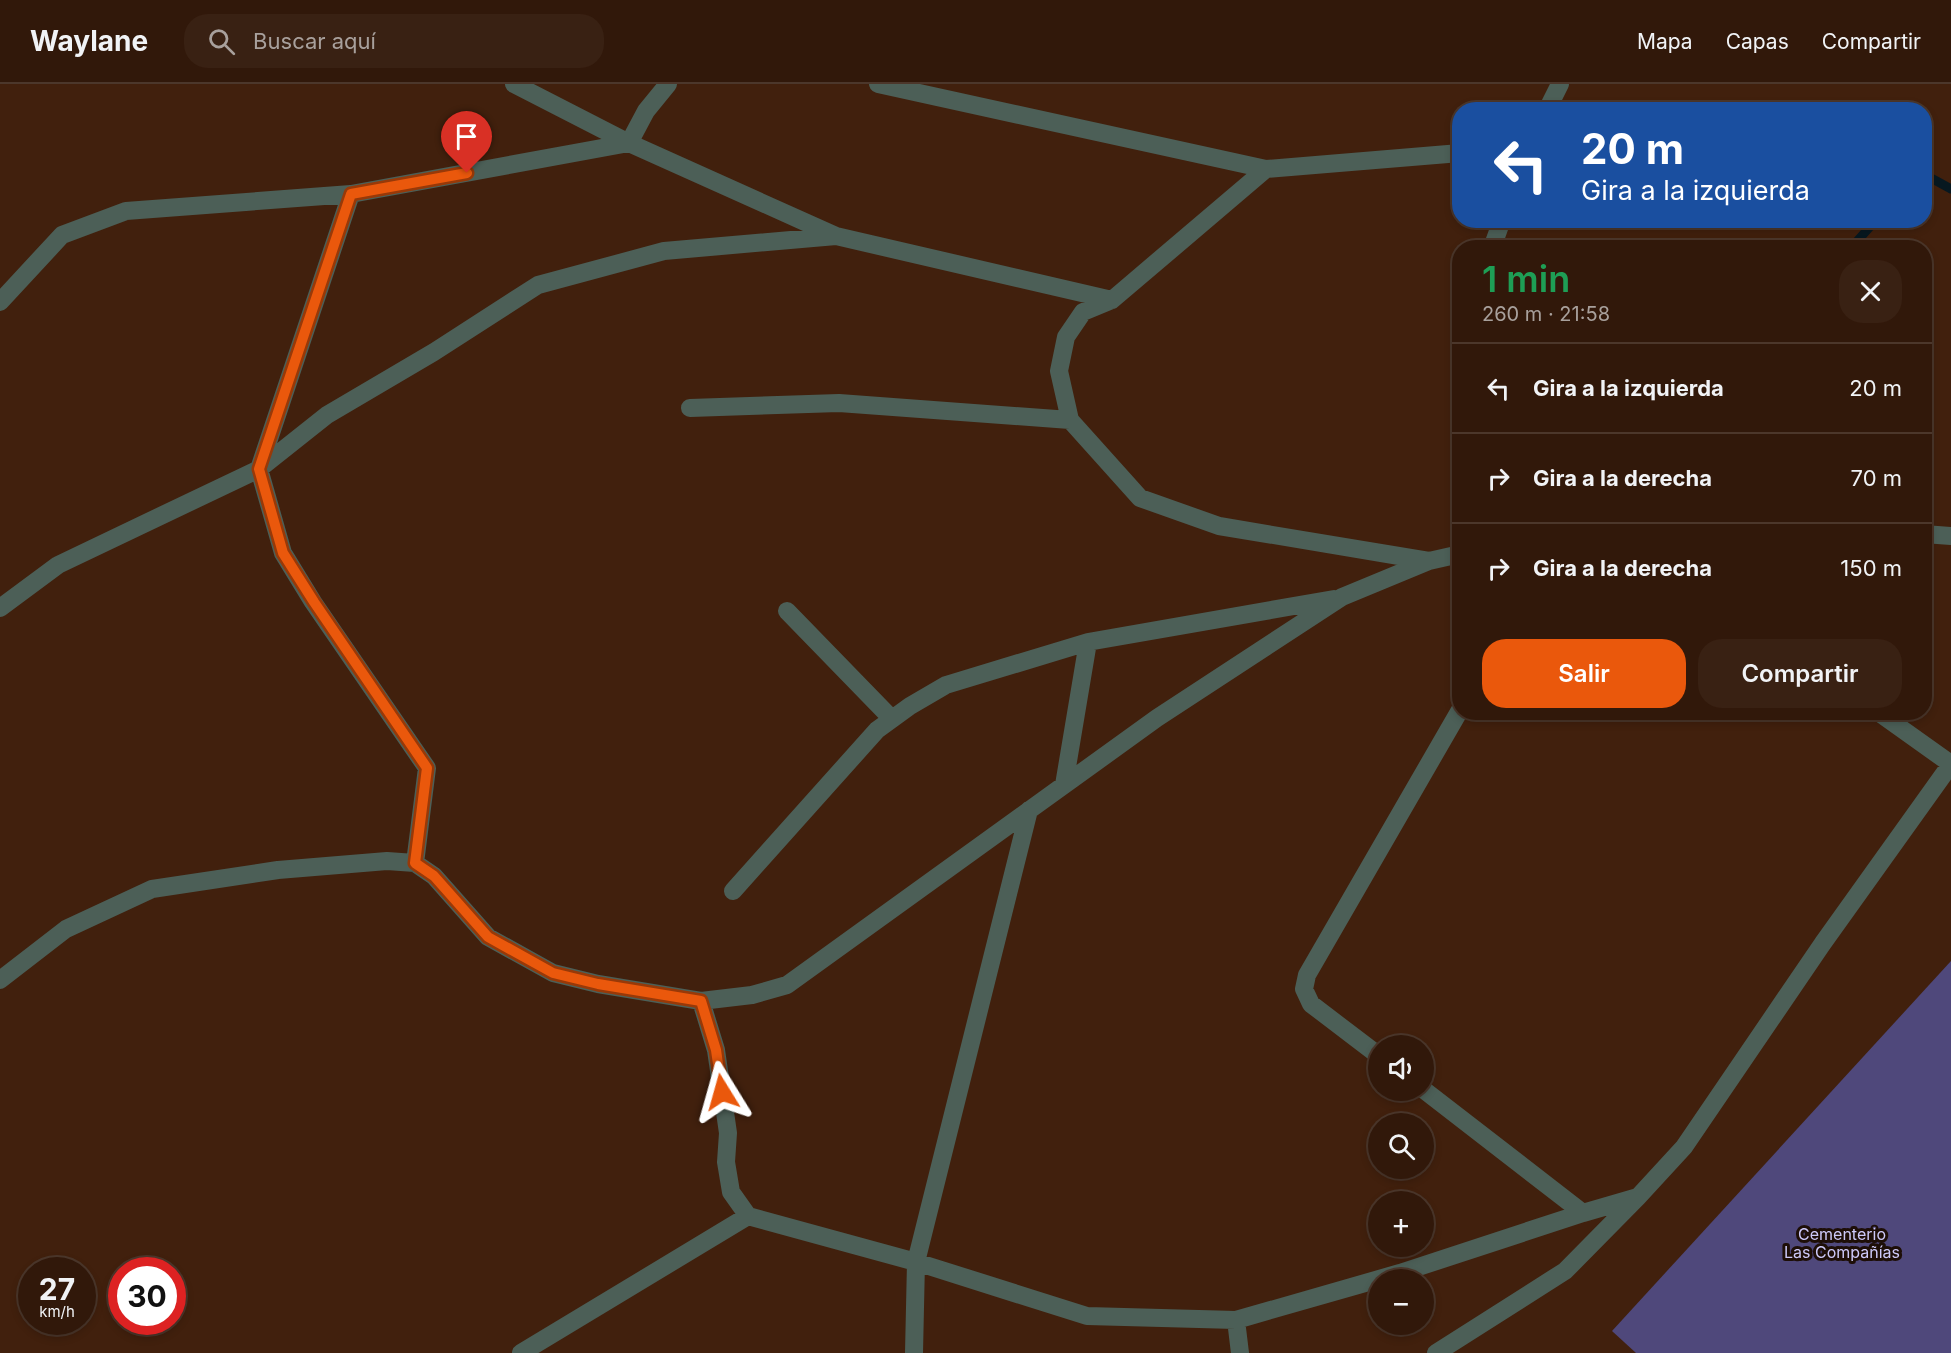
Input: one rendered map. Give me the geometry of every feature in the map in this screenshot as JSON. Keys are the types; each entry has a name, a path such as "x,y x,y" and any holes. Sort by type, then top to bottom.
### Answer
{"street":[{"path":"514,84 629,143 836,236 1112,300"},
{"path":"629,143 646,111 668,84"},
{"path":"879,84 1266,169 1452,154"},
{"path":"1551,102 1560,84"},
{"path":"0,302 62,235 126,211 351,194 629,143"},
{"path":"1266,169 1112,300 1083,312 1066,337 1059,371 1070,420 1140,498 1219,526 1429,561"},
{"path":"351,194 259,469 283,553 427,768 415,863"},
{"path":"0,608 58,565 259,469 327,415 434,352 538,285 664,251 836,236"},
{"path":"690,408 839,403 1070,420"},
{"path":"1932,535 1951,536"},
{"path":"0,980 66,929 152,889 278,870 387,861 415,863 434,876 488,937 553,973 598,984 701,1001 752,995 788,985 1157,718 1342,597 1429,561 1452,556"},
{"path":"733,891 877,730 910,706 946,685 1088,642 1342,597"},
{"path":"787,611 892,719"},
{"path":"1064,785 1088,642"},
{"path":"1368,1047 1311,1004 1304,989 1307,975 1454,720"},
{"path":"1436,1353 1565,1271 1684,1147 1822,943 1951,764 1889,720"},
{"path":"914,1353 916,1262 1029,810"},
{"path":"701,1001 716,1050 728,1133 726,1162 731,1192 748,1216 916,1262 1087,1316 1236,1320 1400,1273 1638,1197"},
{"path":"1434,1098 1583,1213"},
{"path":"521,1353 748,1216"},
{"path":"1236,1320 1240,1353"}],"green space":[{"name":"Cementerio Las Compañías","path":"1951,961 1951,1353 1636,1353 1612,1331"}],"waterway":[{"path":"1932,179 1951,189"},
{"path":"1858,240 1869,228"}],"route":[{"path":"467,173 351,194 259,469 283,553 427,768 415,863 434,876 488,937 553,973 598,984 701,1001 716,1050 722,1092"}]}
